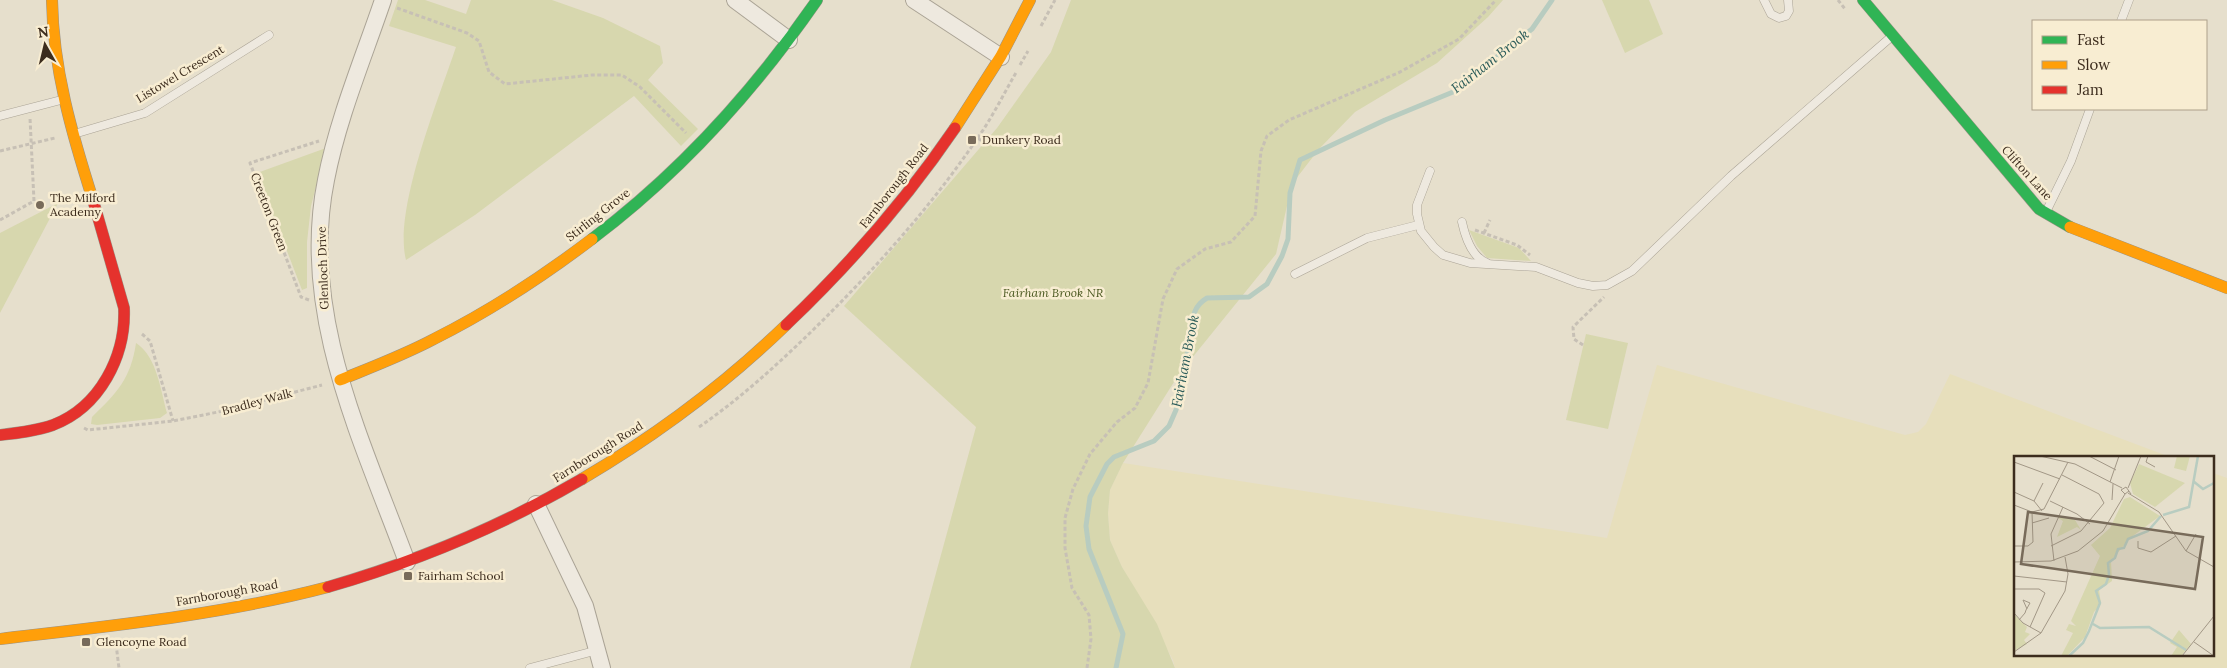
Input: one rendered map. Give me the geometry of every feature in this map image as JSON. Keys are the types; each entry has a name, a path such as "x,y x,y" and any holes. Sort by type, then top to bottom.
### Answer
{"street":[{"path":"0,436 31,431 69,417 95,396 113,370 124,329 121,291 63,100 54,48 52,0"},
{"path":"735,0 789,40"},
{"name":"Stirling Grove","path":"340,380 434,339 517,291 556,265 612,223 699,146 760,78 817,0"},
{"path":"914,0 1001,58"},
{"name":"Farnborough Road","path":"0,639 158,619 251,604 332,585 407,562 495,525 568,488 634,447 693,406 800,315 851,262 901,202 976,99 1001,58 1030,0"},
{"name":"Clifton Lane","path":"1863,0 2026,195 2045,213 2069,227 2101,241 2227,288"},
{"name":"Glenloch Drive","path":"383,1 337,135 326,181 320,232 323,306 340,380 407,562"},
{"path":"536,504 585,606 602,668"}],"lane":[{"path":"1764,0 1771,14 1779,18 1786,16 1789,11 1788,0"},
{"path":"2121,20 2129,0"},
{"name":"Listowel Crescent","path":"73,134 145,113 269,34"},
{"path":"1430,171 1417,205 1418,224 1427,240 1443,255 1470,263 1525,266 1544,270 1578,283 1594,286 1607,285 1632,271 1731,176 1893,36"},
{"path":"0,116 63,100"},
{"path":"2045,213 2072,161 2090,110"},
{"path":"1462,223 1478,257 1489,264"},
{"path":"1295,274 1366,238 1418,224"},
{"path":"530,668 598,650"}],"path":[{"path":"1087,668 1091,638 1089,615 1072,588 1065,548 1065,518 1073,489 1090,454 1117,422 1135,408 1148,383 1162,299 1177,269 1205,249 1231,242 1255,216 1260,151 1267,136 1289,120 1400,72 1460,39 1496,0"},
{"path":"383,1 466,33 479,40 488,72 505,84 592,75 622,75 640,87 699,146"},
{"path":"0,220 34,201 30,116"},
{"path":"0,151 73,134"},
{"name":"Creeton Green","path":"323,306 301,297 250,163 337,135"},
{"path":"978,138 988,146"},
{"path":"1484,233 1490,220"},
{"path":"1462,223 1521,248 1544,270"},
{"path":"1584,345 1574,339 1573,327 1604,299 1607,285"},
{"path":"124,329 144,335 150,341 173,421"},
{"name":"Bradley Walk","path":"69,417 88,430 173,421 223,411 340,380"},
{"path":"115,641 119,668"}],"shaded area":[{"path":"1657,365 1905,435 1918,432 1926,424 1950,374 2167,456 2014,456 2014,656 2214,656 2214,473 2227,478 2227,668 1175,668 1173,660 1122,567 1110,540 1108,514 1110,490 1123,463 1607,538"}],"green space":[{"path":"398,0 425,0 466,14 471,0 552,0 603,18 660,46 663,63 648,80 698,129 681,146 634,96 475,215 406,260 404,239 406,213 412,184 429,124 456,47 389,26"},
{"name":"Fairham Brook NR","path":"1071,0 1503,0 1488,17 1437,63 1355,112 1319,149 1292,184 1276,254 1179,374 1123,463 1110,490 1108,514 1110,540 1122,567 1157,624 1175,668 910,668 976,427 844,306 997,128 1051,52"},
{"path":"1602,0 1649,0 1663,34 1625,53"},
{"path":"326,148 311,206 307,242 307,288 302,290 257,173"},
{"path":"58,203 0,313 0,233"},
{"path":"1469,230 1519,248 1531,261 1487,258 1477,246"},
{"path":"1586,334 1628,343 1608,429 1566,420"},
{"path":"136,343 149,356 153,365 167,413 160,418 97,425 91,424 92,417 116,392 131,366"}],"waterway":[{"name":"Fairham Brook","path":"1116,668 1123,634 1089,549 1086,526 1090,497 1107,464 1114,457 1154,441 1169,426 1176,410 1194,315 1199,304 1207,298 1249,297 1267,284 1282,256 1288,239 1290,193 1300,160 1385,120 1453,92 1532,29 1552,0"}],"traffic: fast":[{"path":"592,239 625,213 686,158 742,98 793,34 817,0"},
{"path":"1863,0 2039,209 2070,227"}],"traffic: slow":[{"path":"52,0 56,51 65,101 93,200"},
{"path":"955,128 1001,56 1030,0"},
{"path":"2070,227 2227,288"},
{"path":"340,380 388,361 475,317 535,280 592,239"},
{"path":"582,479 663,427 739,368 786,325"},
{"path":"0,639 206,612 288,597 328,587"}],"traffic: jam":[{"path":"786,325 876,231 917,181 955,128"},
{"path":"0,435 40,429 70,417 97,393 115,361 120,344 124,308 93,200"},
{"path":"328,587 394,566 459,541 521,512 582,479"}],"place":[{"name":"Dunkery Road","path":"972,140"},
{"name":"The Milford Academy","path":"40,205"},
{"name":"Fairham School","path":"408,576"},
{"name":"Glencoyne Road","path":"86,642"}]}
